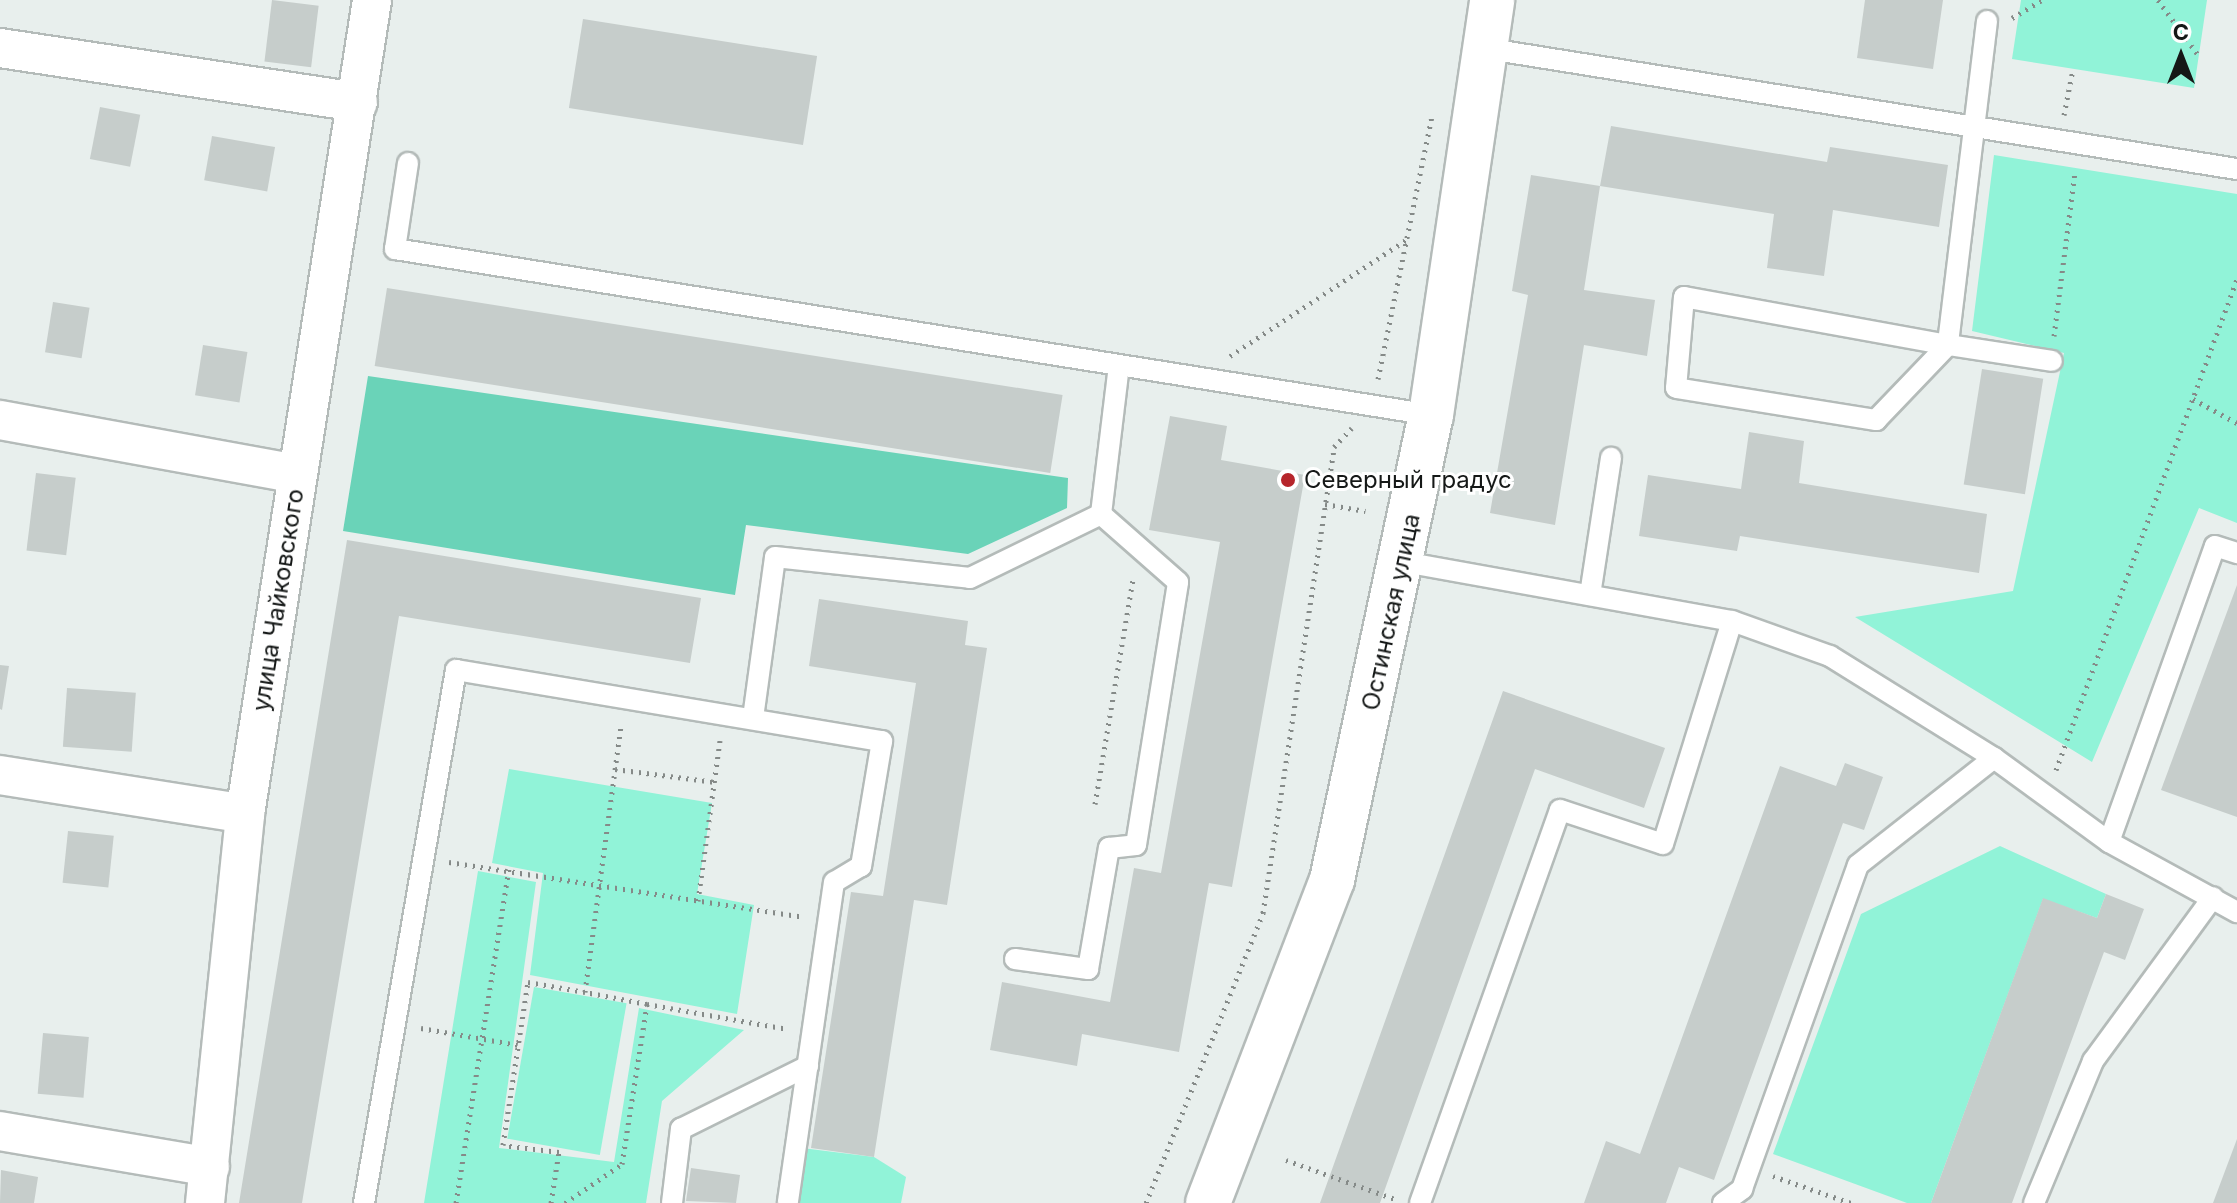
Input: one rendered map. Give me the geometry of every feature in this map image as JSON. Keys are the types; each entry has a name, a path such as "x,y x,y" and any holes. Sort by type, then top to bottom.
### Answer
{"street":[{"name":"улица Чайковского","path":"207,1185 245,814 372,0"},
{"name":"Остинская улица","path":"1208,1203 1332,880 1404,562 1431,415 1492,0"},
{"path":"0,48 358,102"},
{"path":"0,420 297,474"},
{"path":"0,775 245,814"},
{"path":"0,1131 207,1185"}],"lane":[{"path":"1987,21 1977,126 1948,345 1876,420 1676,388 1684,297 1948,345 2052,356"},
{"path":"1483,48 2237,169"},
{"path":"408,163 395,249 1431,415"},
{"path":"1101,514 1119,366"},
{"path":"1590,595 1611,458"},
{"path":"1015,959 1088,969 1109,848 1136,845 1178,582 1101,514"},
{"path":"753,718 775,557 970,578 1101,514"},
{"path":"2109,842 2215,546 2237,553"},
{"path":"1404,562 1732,621 1830,656 1994,758 2109,842 2237,912"},
{"path":"1420,1203 1560,810 1663,844 1732,621"},
{"path":"364,1203 456,670 882,741 861,866 834,882 788,1203"},
{"path":"1723,1203 1742,1189 1858,865 1994,758"},
{"path":"2034,1203 2093,1061 2213,897"},
{"path":"672,1203 681,1129 808,1066"}],"path":[{"path":"2018,18 2042,0"},
{"path":"2158,0 2199,56"},
{"path":"2052,356 2073,69"},
{"path":"1146,1203 1263,913 1334,447 1372,407 1434,105"},
{"path":"1197,378 1407,239"},
{"path":"2046,797 2237,279"},
{"path":"2193,399 2237,423"},
{"path":"1325,504 1365,511"},
{"path":"1095,804 1139,548"},
{"path":"585,992 625,699"},
{"path":"698,901 722,715"},
{"path":"615,769 715,782"},
{"path":"424,860 509,869 829,921"},
{"path":"456,1203 509,869"},
{"path":"551,1203 559,1152 503,1145 528,982 813,1034"},
{"path":"565,1203 622,1164 647,1004"},
{"path":"452,1033 518,1045"},
{"path":"1286,1160 1407,1203"},
{"path":"1749,1167 1851,1203"}],"green space":[{"path":"2021,0 2207,0 2194,88 2012,59"},
{"path":"1994,155 2237,194 2237,523 2199,508 2092,762 1855,617 2013,591 2064,353 1972,331"},
{"path":"368,376 1068,478 1067,508 968,554 746,525 735,595 343,531"},
{"path":"509,769 712,803 697,894 754,905 737,1014 530,975 543,873 492,863"},
{"path":"2000,846 2106,894 2097,918 2043,899 1931,1203 1907,1203 1773,1154 1861,914"},
{"path":"478,871 536,882 499,1148 614,1162 639,1008 744,1030 662,1101 646,1203 424,1203"},
{"path":"534,987 627,1003 600,1155 507,1139"},
{"path":"802,1148 874,1157 906,1177 901,1203 794,1203"}],"building":[{"path":"272,0 319,6 311,67 264,62"},
{"path":"1865,0 1943,0 1933,69 1857,58"},
{"path":"583,19 817,56 803,145 569,108"},
{"path":"100,107 140,115 130,167 90,159"},
{"path":"1611,126 1827,162 1830,147 1948,165 1939,227 1833,210 1824,276 1767,268 1774,214 1600,186"},
{"path":"212,136 275,147 267,191 204,180"},
{"path":"1531,175 1600,186 1584,290 1655,300 1647,356 1584,345 1555,525 1490,513 1528,295 1512,291"},
{"path":"387,288 1063,395 1050,473 375,366"},
{"path":"53,302 90,308 82,358 45,352"},
{"path":"203,345 247,352 239,402 195,395"},
{"path":"1982,369 2043,379 2025,494 1964,485"},
{"path":"1170,416 1227,426 1221,460 1305,475 1232,887 1209,883 1179,1052 1082,1034 1077,1066 990,1050 1002,982 1110,1002 1134,868 1161,873 1220,542 1149,530"},
{"path":"1749,432 1804,441 1799,483 1987,514 1979,573 1740,536 1737,551 1639,536 1648,475 1741,489"},
{"path":"36,473 76,478 66,555 26,550"},
{"path":"347,540 701,598 690,663 399,616 302,1203 239,1203"},
{"path":"2237,585 2237,817 2161,790"},
{"path":"819,599 968,621 965,645 987,648 947,905 914,900 874,1157 811,1148 851,892 883,896 916,683 809,666"},
{"path":"0,665 9,666 2,710 0,709"},
{"path":"67,688 136,693 132,752 63,747"},
{"path":"1503,691 1665,748 1644,808 1535,769 1380,1203 1320,1203"},
{"path":"1845,763 1883,777 1864,830 1843,823 1714,1180 1679,1167 1666,1203 1584,1203 1606,1141 1640,1154 1780,766 1836,786"},
{"path":"68,831 114,836 108,888 63,883"},
{"path":"2106,894 2144,909 2125,960 2104,952 2012,1203 1931,1203 2043,898 2097,918"},
{"path":"43,1033 89,1037 84,1098 38,1094"},
{"path":"2237,1139 2237,1203 2213,1203"},
{"path":"691,1168 740,1175 736,1203 686,1201"},
{"path":"1,1170 38,1177 34,1203 0,1203"}],"place":[{"name":"Северный градус","path":"1288,480"}]}
